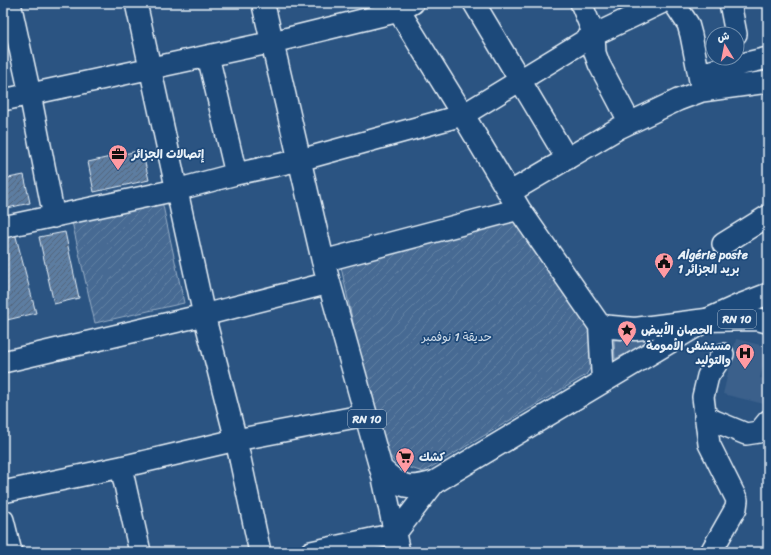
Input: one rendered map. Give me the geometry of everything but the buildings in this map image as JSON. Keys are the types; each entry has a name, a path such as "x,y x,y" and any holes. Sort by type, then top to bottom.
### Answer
{"main road":[{"name":"RN 10","path":"263,3 329,283 381,469 396,482 408,486 419,487 435,482 706,320"},
{"path":"402,6 463,115 514,201 600,326 603,381"},
{"name":"RN 10","path":"600,326 635,329 706,320 757,319 768,322"}],"street":[{"path":"10,3 30,94 54,217"},
{"path":"136,3 149,69 204,315 236,440 260,552"},
{"path":"474,3 567,159"},
{"path":"581,3 594,35 595,53 599,64 630,123"},
{"path":"3,227 176,190 236,174 300,160 463,115 594,35 661,3"},
{"path":"674,3 688,24 700,82"},
{"path":"730,3 734,26"},
{"path":"3,100 273,42 402,6"},
{"path":"208,56 236,174"},
{"path":"745,64 768,58"},
{"path":"323,261 514,201 567,159 630,123 678,100 700,82 738,66"},
{"path":"700,82 768,82"},
{"path":"722,244 768,216"},
{"path":"3,362 204,315 329,283"},
{"path":"706,320 768,294"},
{"path":"711,552 736,508 737,500 709,444 703,397 708,376 724,354"},
{"path":"3,492 121,467 236,440 366,415"},
{"path":"705,417 746,434 759,432 768,421"},
{"path":"121,467 140,552"},
{"path":"381,469 397,543"},
{"path":"397,543 435,482"},
{"path":"3,520 11,552"},
{"path":"310,552 397,543"}],"shaded area":[{"name":"مستشفى الأمومة والتوليد","path":"736,339 768,347 768,362 764,362 760,378 768,380 768,405 723,394"}],"green space":[{"path":"162,201 184,303 95,323 72,222"},
{"name":"حديقة 1 نوفمبر","path":"515,221 588,325 592,365 586,375 423,472 395,463 378,439 341,267"},
{"path":"656,339 615,359 614,340"}],"place":[{"name":"إتصالات الجزائر","path":"118,171"},
{"name":"Algérie poste 1 بريد الجزائر","path":"664,279"},
{"name":"الحصان الأبيض","path":"627,347"},
{"name":"مستشفى الأمومة والتوليد","path":"745,370"},
{"name":"كشك","path":"405,474"}]}
